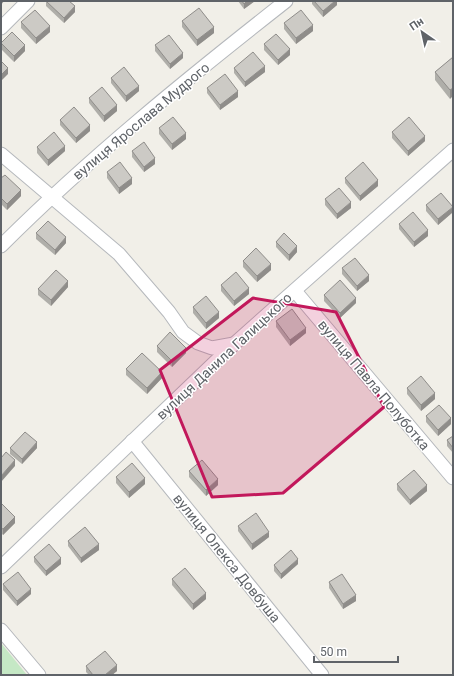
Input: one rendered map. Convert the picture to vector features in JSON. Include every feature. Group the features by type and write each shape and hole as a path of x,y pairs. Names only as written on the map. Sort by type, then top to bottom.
{"street":[{"path":"1,28 28,1"},
{"name":"вулиця Ярослава Мудрого","path":"1,246 51,196 234,42 286,1"},
{"name":"вулиця Данила Галицького","path":"1,567 234,344 453,150"},
{"path":"1,154 119,254 169,312 183,332 198,343 212,348 234,344"},
{"name":"вулиця Павла Полуботка","path":"295,291 453,478"},
{"name":"вулиця Олекса Довбуша","path":"132,441 322,675"},
{"path":"1,630 39,675"}],"highlighted area":[{"path":"253,298 336,312 384,407 283,493 212,497 160,370"}],"green space":[{"path":"1,643 27,675 1,675"}],"building":[{"path":"46,1 69,1 75,6 64,18"},
{"path":"314,1 335,1 323,11"},
{"path":"199,8 214,27 197,40 182,21"},
{"path":"35,10 50,26 36,38 21,22"},
{"path":"301,10 313,25 296,38 284,23"},
{"path":"12,32 25,45 14,56 1,43"},
{"path":"276,34 290,49 278,60 264,44"},
{"path":"169,35 183,53 170,64 155,45"},
{"path":"253,52 265,66 245,82 234,68"},
{"path":"453,57 453,88 450,90 435,72"},
{"path":"1,61 8,68 1,75"},
{"path":"124,67 139,86 126,96 111,78"},
{"path":"225,74 238,91 220,105 207,88"},
{"path":"102,87 117,105 104,116 89,98"},
{"path":"74,107 90,125 76,138 60,120"},
{"path":"173,117 186,133 172,144 159,128"},
{"path":"409,117 425,136 408,151 392,132"},
{"path":"54,132 65,146 48,160 37,147"},
{"path":"144,142 155,158 144,167 132,151"},
{"path":"120,162 132,178 119,188 107,172"},
{"path":"363,162 378,180 360,196 345,178"},
{"path":"5,175 21,190 7,204 1,198 1,178"},
{"path":"339,188 351,202 337,214 325,199"},
{"path":"441,193 453,207 438,219 426,205"},
{"path":"413,212 428,230 414,242 399,224"},
{"path":"48,221 66,237 55,250 36,233"},
{"path":"284,233 297,246 289,255 276,242"},
{"path":"256,248 271,264 257,276 243,261"},
{"path":"355,258 369,275 357,286 342,268"},
{"path":"56,270 68,281 51,300 38,289"},
{"path":"236,272 249,288 234,301 221,285"},
{"path":"340,280 356,298 340,313 324,295"},
{"path":"206,296 219,312 206,323 193,307"},
{"path":"292,309 306,328 290,340 276,321"},
{"path":"170,332 186,348 172,361 157,346"},
{"path":"142,353 162,372 147,388 126,369"},
{"path":"421,376 435,393 421,405 407,388"},
{"path":"439,405 451,418 438,430 426,416"},
{"path":"25,432 37,442 22,459 10,448"},
{"path":"453,436 453,448 447,440"},
{"path":"6,452 15,460 1,476 1,458"},
{"path":"202,460 218,479 206,490 189,471"},
{"path":"132,463 145,478 129,492 116,477"},
{"path":"414,470 427,485 410,500 397,484"},
{"path":"1,503 15,517 3,529 1,528"},
{"path":"256,513 269,532 252,544 238,526"},
{"path":"85,527 99,544 81,558 68,541"},
{"path":"49,544 61,558 46,571 34,557"},
{"path":"291,550 298,559 281,574 274,565"},
{"path":"185,568 206,593 193,604 172,579"},
{"path":"18,572 31,589 17,601 3,584"},
{"path":"342,574 356,595 343,604 329,582"},
{"path":"105,651 117,665 105,675 93,675 86,666"}]}
